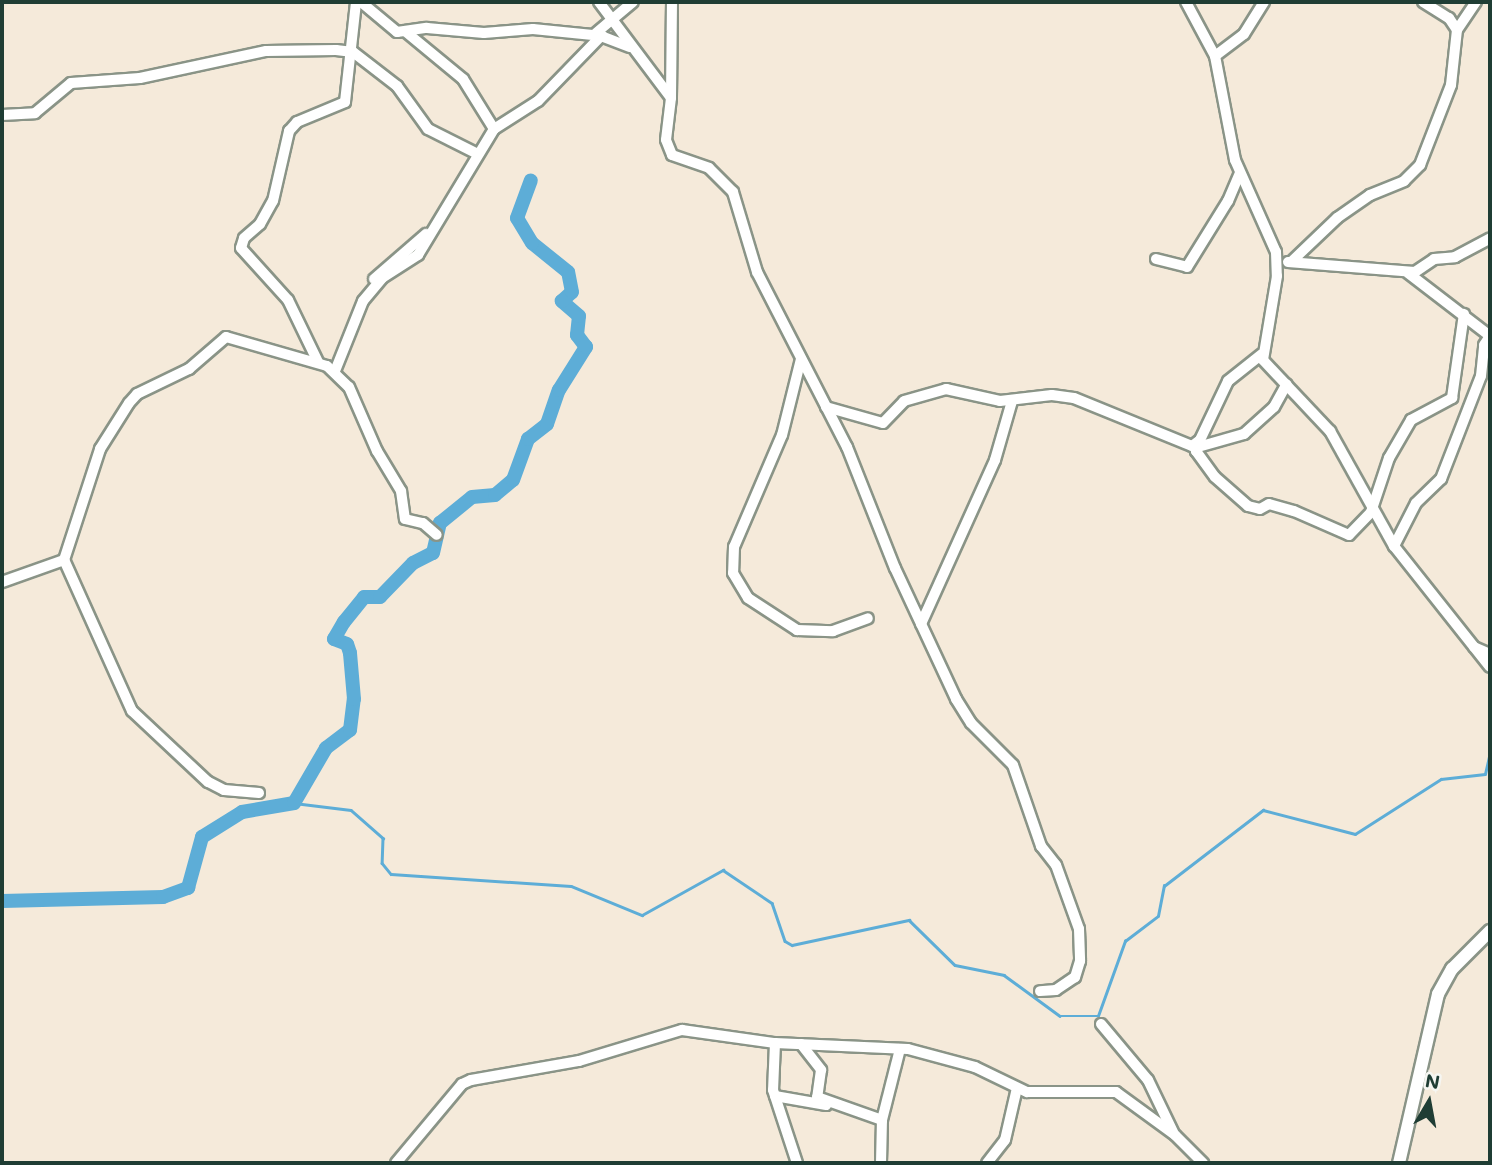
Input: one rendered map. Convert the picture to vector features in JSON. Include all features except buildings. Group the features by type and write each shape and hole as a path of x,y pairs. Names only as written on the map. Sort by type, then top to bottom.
{"street":[{"path":"358,2 392,30 406,32 428,28 484,33 533,29 599,35 630,47"},
{"path":"318,362 288,300 242,248 244,237 260,224 273,201 289,131 297,122 345,102 358,2"},
{"path":"599,2 611,23 671,98"},
{"path":"335,371 379,273 434,230 476,153 494,129 538,101 633,2"},
{"path":"672,2 668,149 676,158 709,168 733,192 757,272 826,407 921,624 965,713 1009,758 1041,846 1056,865 1079,929 1080,961 1075,977 1056,990 1040,991"},
{"path":"1186,2 1215,56 1240,173 1277,265 1262,354 1266,366 1287,384 1330,431 1371,512 1394,546 1490,667"},
{"path":"1215,56 1244,34 1264,2"},
{"path":"1423,2 1459,27"},
{"path":"1291,261 1337,218 1370,195 1404,181 1420,165 1451,85 1459,27 1476,2"},
{"path":"406,32 463,79 494,129"},
{"path":"2,116 35,113 71,83 140,78 267,51 353,52 397,86 428,129 476,153"},
{"path":"1156,259 1187,267 1228,201 1240,173"},
{"path":"1407,273 1434,259 1455,257 1490,238"},
{"path":"1277,265 1291,261 1407,273 1490,336 1484,345 1481,376 1441,479 1416,503 1394,546"},
{"path":"1262,354 1228,382 1196,451 1223,488 1253,508 1269,504 1294,511 1346,536 1371,512 1389,458 1411,420 1452,398 1464,314"},
{"path":"259,793 224,790 208,782 132,711 64,560 100,449 138,394 189,369 226,337 318,362 335,371 349,387 377,451 401,491 405,519 423,523 437,536"},
{"path":"801,359 775,454 734,547 733,573 748,598 797,630 833,631 868,618"},
{"path":"1481,376 1490,385"},
{"path":"826,407 883,423 904,401 946,389 1012,401 1052,395 1074,398 1190,446 1244,434 1274,407 1287,384"},
{"path":"921,624 995,460 1012,401"},
{"path":"2,582 64,560"},
{"path":"1474,647 1490,654"},
{"path":"1399,1163 1438,994 1452,969 1490,931"},
{"path":"1101,1024 1148,1080 1175,1135"},
{"path":"396,1163 471,1080 579,1060 682,1030 775,1043 900,1049 975,1067 1017,1088 1045,1093 1116,1092 1175,1135 1203,1163"},
{"path":"775,1043 775,1096 797,1163"},
{"path":"801,1044 821,1070 817,1097 840,1108"},
{"path":"881,1163 882,1120 900,1049"},
{"path":"988,1163 1005,1140 1017,1088"},
{"path":"775,1096 840,1108 882,1120"}],"waterway":[{"path":"2,901 163,897 188,888 202,837 242,812 294,803 326,748 350,730 354,699 350,653 347,644 334,639 344,622 364,597 380,597 413,563 433,553 440,523 472,497 495,495 513,480 528,439 547,424 559,390 586,347 577,335 579,316 562,301 572,292 568,272 532,243 517,218 531,180"},
{"path":"294,803 351,810 383,838 382,863 391,874 571,886 642,915 723,870 772,903 785,941 792,945 909,920 955,965 1004,975 1060,1016 1098,1016 1125,941 1158,916 1164,886 1263,810 1355,834 1441,779 1485,774 1490,753"}]}
